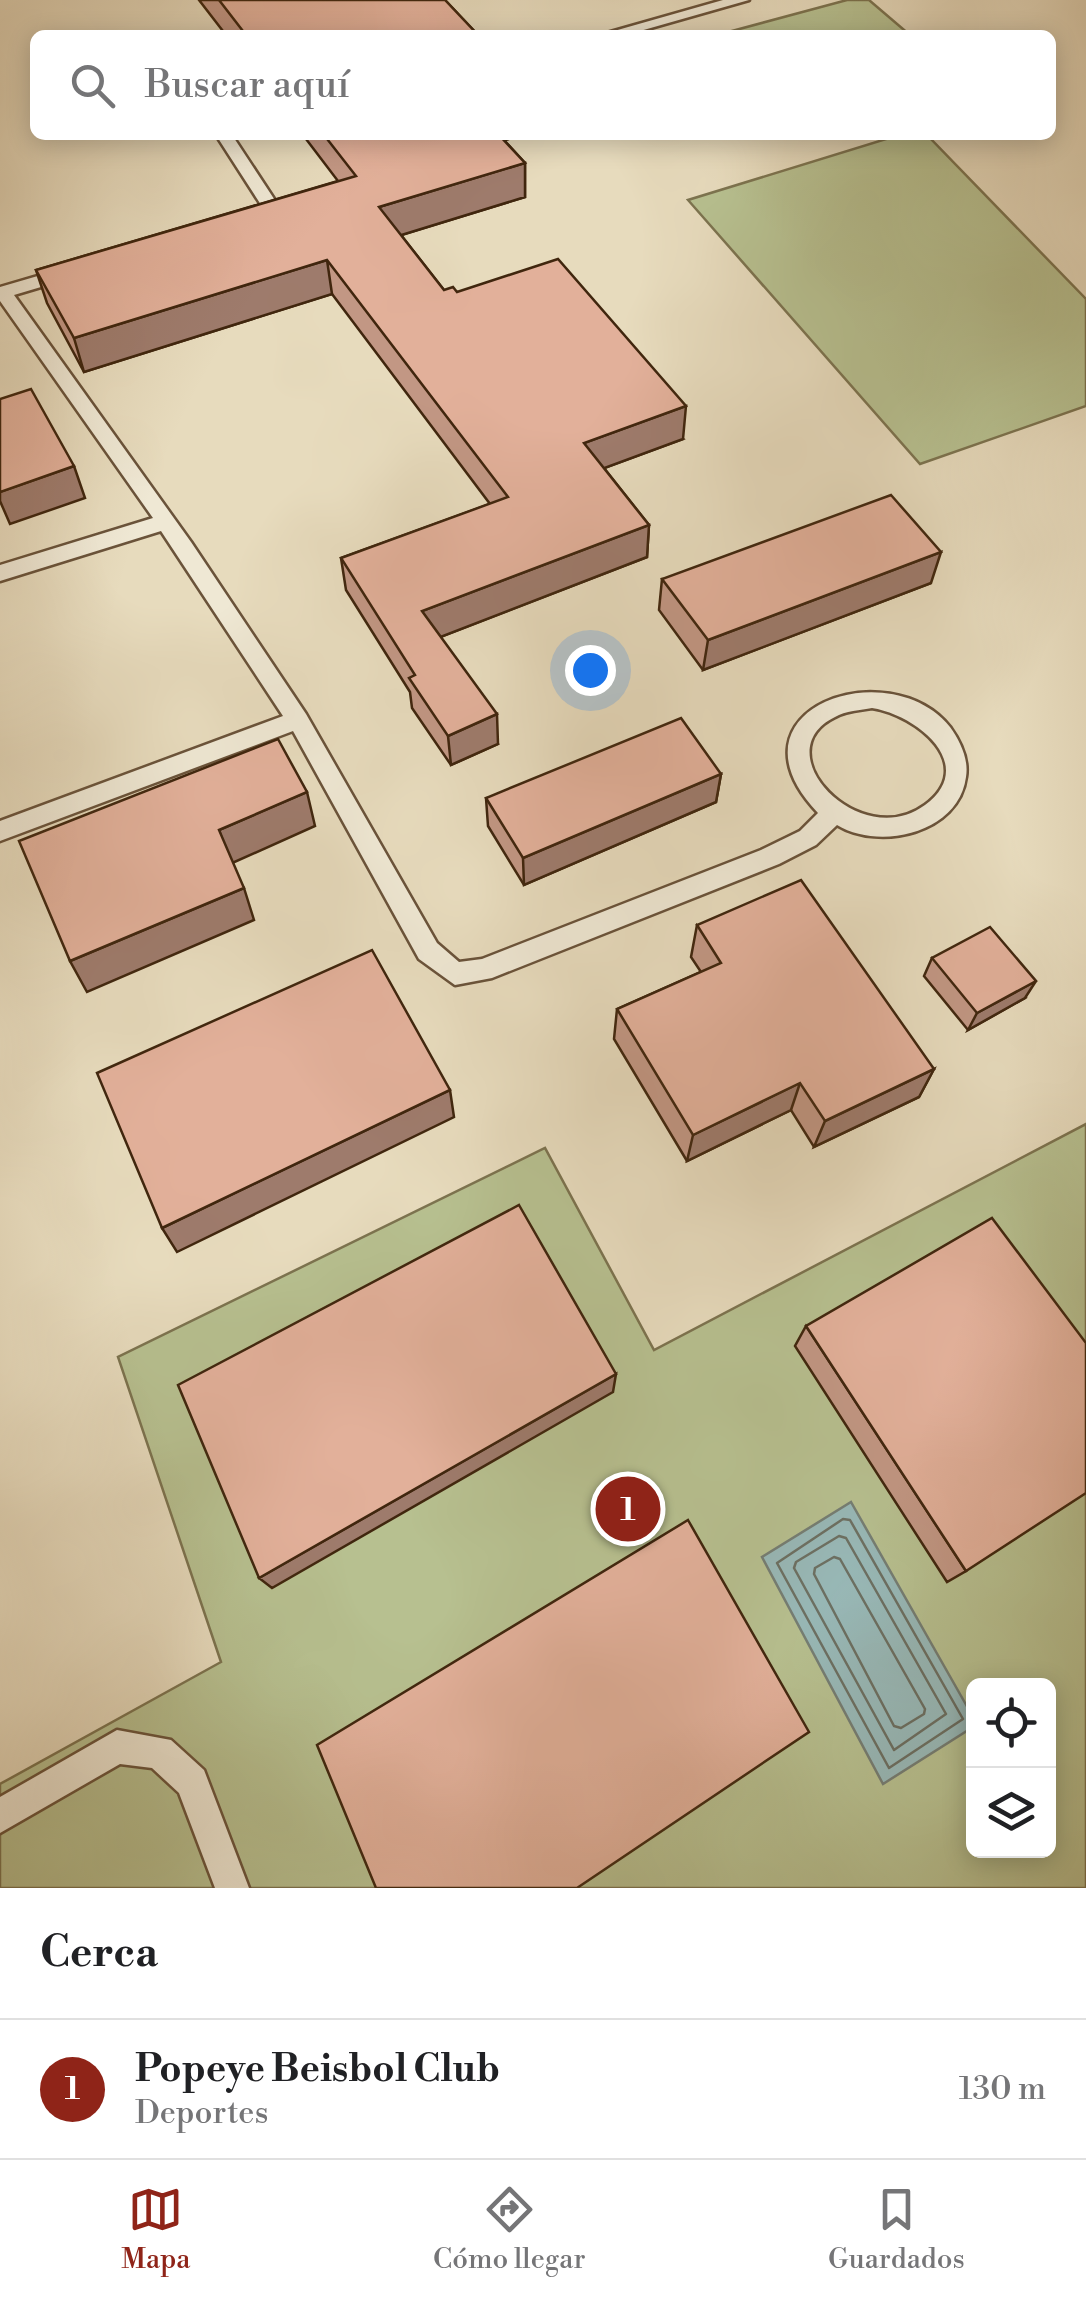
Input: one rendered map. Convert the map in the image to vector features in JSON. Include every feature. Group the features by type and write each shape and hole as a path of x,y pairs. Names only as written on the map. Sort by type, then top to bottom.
{"lane":[{"path":"627,30 741,0"},
{"path":"227,140 275,214 238,224"},
{"path":"94,266 2,293 165,522 298,720 428,951 455,974 483,970 770,857 808,838 834,813"},
{"path":"0,573 165,522"},
{"path":"872,699 897,704 920,714 939,729 953,749 958,771 953,792 939,810 917,822 890,827 861,824 834,813 814,798 801,779 796,759 798,739 809,722 826,709 848,701 872,699"},
{"path":"0,831 298,720"},
{"path":"0,1816 116,1746 160,1752 192,1782 232,1888"}],"green space":[{"path":"847,0 869,0 904,30 736,30"},
{"path":"883,140 932,140 1086,299 1086,406 920,464 688,200"},
{"path":"1086,1124 1086,1888 0,1888 0,1784 221,1662 118,1357 545,1148 654,1350"}],"water":[{"path":"851,1502 966,1705 966,1731 883,1784 762,1557"}],"building":[{"path":"219,0 445,0 473,30 242,30"},
{"path":"328,140 504,140 525,163 379,207 444,290 453,287 457,292 558,259 686,406 584,443 649,525 422,611 497,714 448,736 409,678 415,675 341,558 508,497 327,260 74,338 36,270 356,176"},
{"path":"31,389 74,466 0,492 0,399"},
{"path":"891,495 941,552 708,640 662,579"},
{"path":"681,718 721,774 523,858 486,798"},
{"path":"278,739 307,792 219,830 244,888 70,961 19,841"},
{"path":"801,880 934,1069 825,1121 800,1083 693,1135 617,1009 721,963 697,925"},
{"path":"990,927 1036,981 977,1013 932,958"},
{"path":"372,950 450,1090 162,1228 97,1073"},
{"path":"519,1205 616,1374 259,1578 178,1385"},
{"path":"992,1218 1086,1343 1086,1493 966,1571 806,1326"},
{"path":"688,1520 809,1732 577,1888 376,1888 317,1745"}],"place":[{"name":"Popeye Beisbol Club","path":"628,1509"}]}
